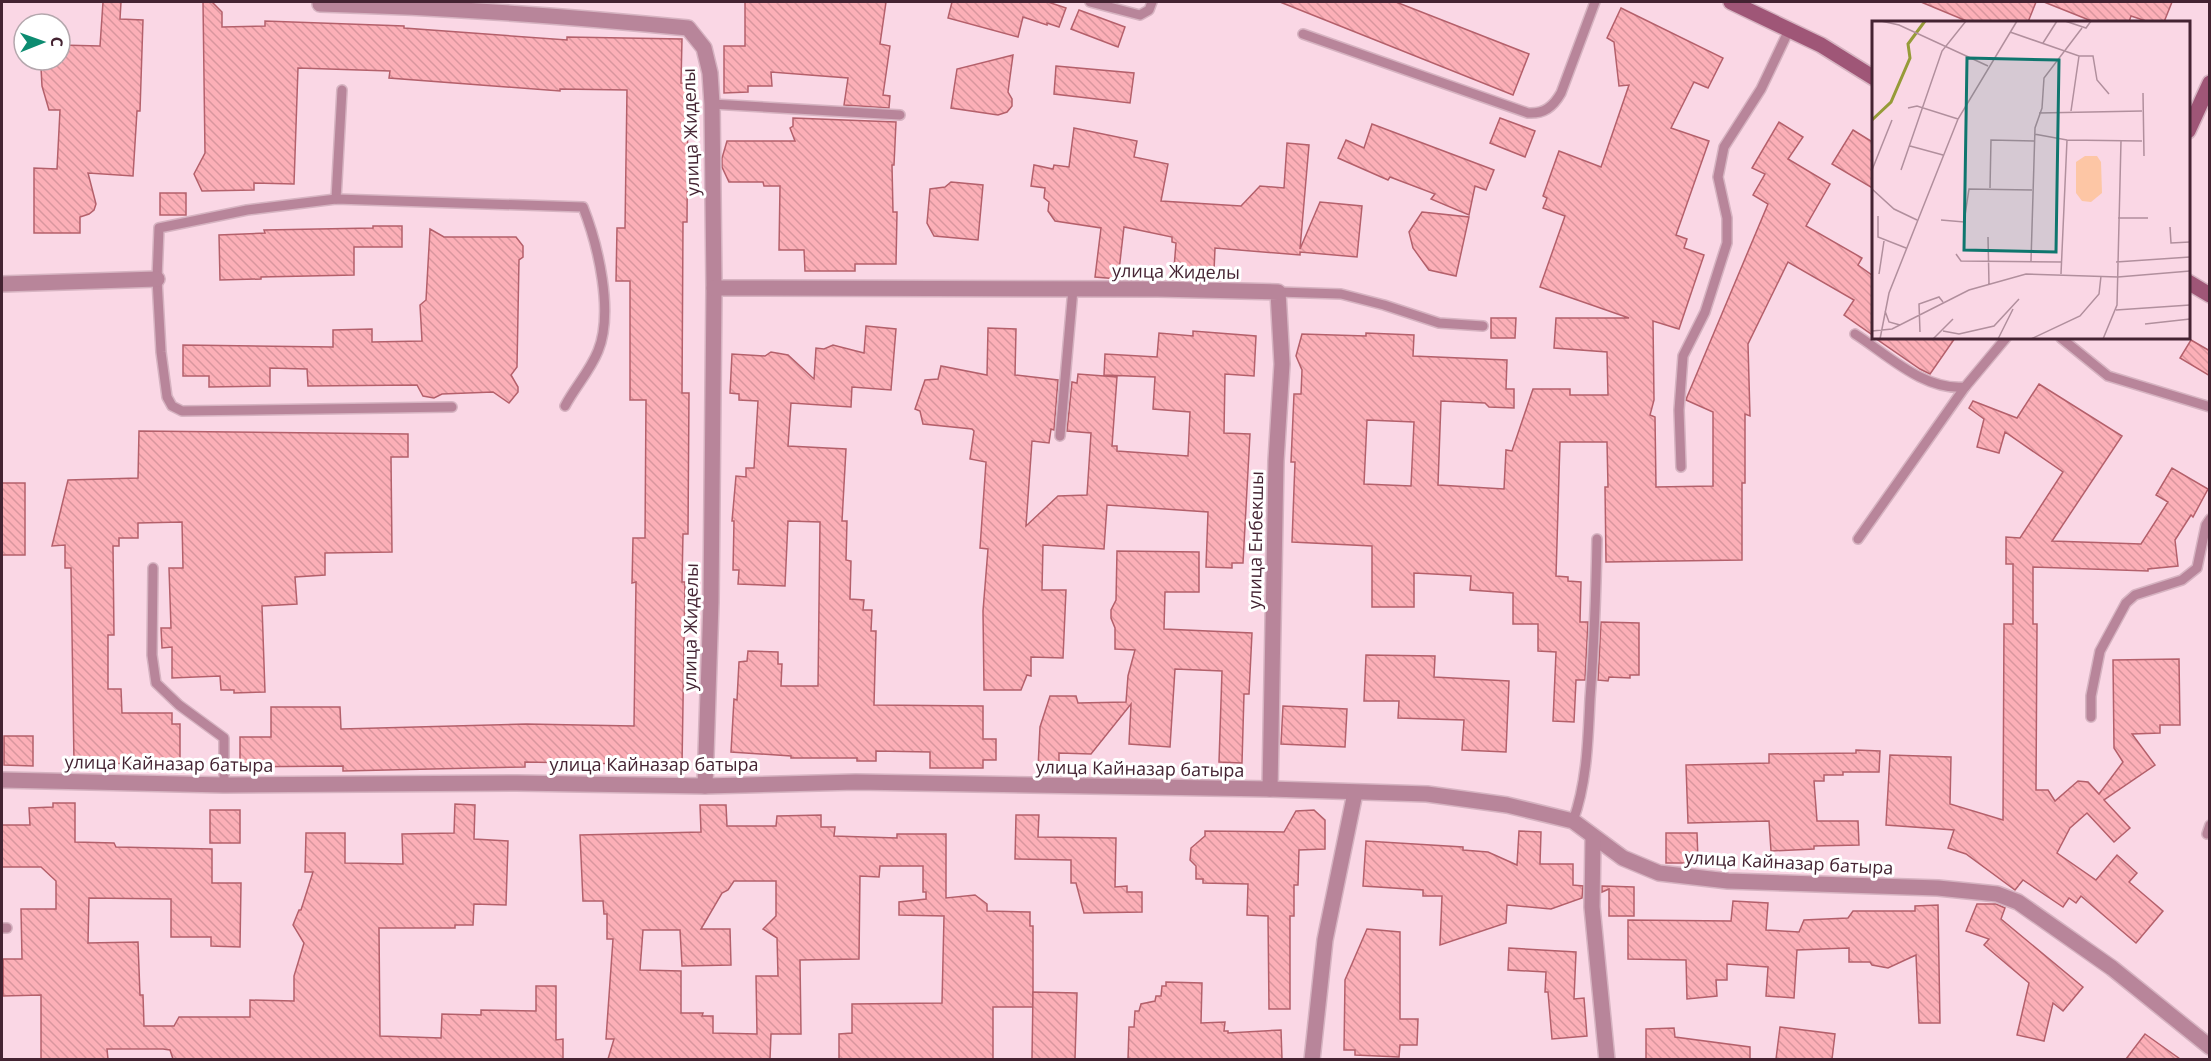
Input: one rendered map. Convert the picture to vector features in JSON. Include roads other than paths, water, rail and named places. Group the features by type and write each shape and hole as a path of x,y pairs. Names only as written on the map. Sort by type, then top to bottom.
{"main road":[{"path":"1731,2 1821,45 1872,77"},
{"path":"2190,128 2210,83"},
{"path":"2190,283 2210,295"}],"street":[{"name":"улица Жиделы","path":"320,2 320,4 543,14 688,28 704,48 710,73 712,104 714,288 711,602 705,786"},
{"path":"2,284 157,279"},
{"name":"улица Жиделы","path":"714,288 1158,289 1278,292"},
{"name":"улица Енбекшы","path":"1270,789 1276,461 1281,363 1278,292"},
{"name":"улица Кайназар батыра","path":"2,780 224,785 517,783 705,786 856,782 1427,794 1507,805 1574,821 1623,858 1659,873 1728,881 1938,888 1997,894 2018,902 2112,968 2210,1047"},
{"path":"1312,1059 1325,940 1355,793"},
{"path":"1593,837 1592,907 1607,1059"}],"lane":[{"path":"1090,2 1140,15 1149,10 1152,2"},
{"path":"1303,34 1536,114 1547,110 1561,93 1595,2"},
{"path":"1681,466 1679,410 1683,357 1705,312 1727,243 1727,218 1718,177 1724,147 1761,89 1789,30"},
{"path":"336,200 342,90"},
{"path":"712,104 900,115"},
{"path":"452,407 182,411 172,406 167,397 161,352 157,279 159,228 247,210 336,200 583,207 594,234 602,278 604,318 599,349 590,369 575,387 565,406"},
{"path":"1060,436 1073,289"},
{"path":"1278,292 1341,294 1439,323 1483,326"},
{"path":"1855,334 1925,381 1953,388 1965,387"},
{"path":"1858,538 1965,387 2005,339"},
{"path":"2062,339 2108,376 2210,407"},
{"path":"2208,522 2210,539"},
{"path":"2091,717 2094,680 2100,651 2126,603 2134,595 2182,580 2197,568 2208,522"},
{"path":"1574,821 1580,803 1587,746 1598,539"},
{"path":"153,568 152,655 156,683 179,705 224,738 224,785"}]}
